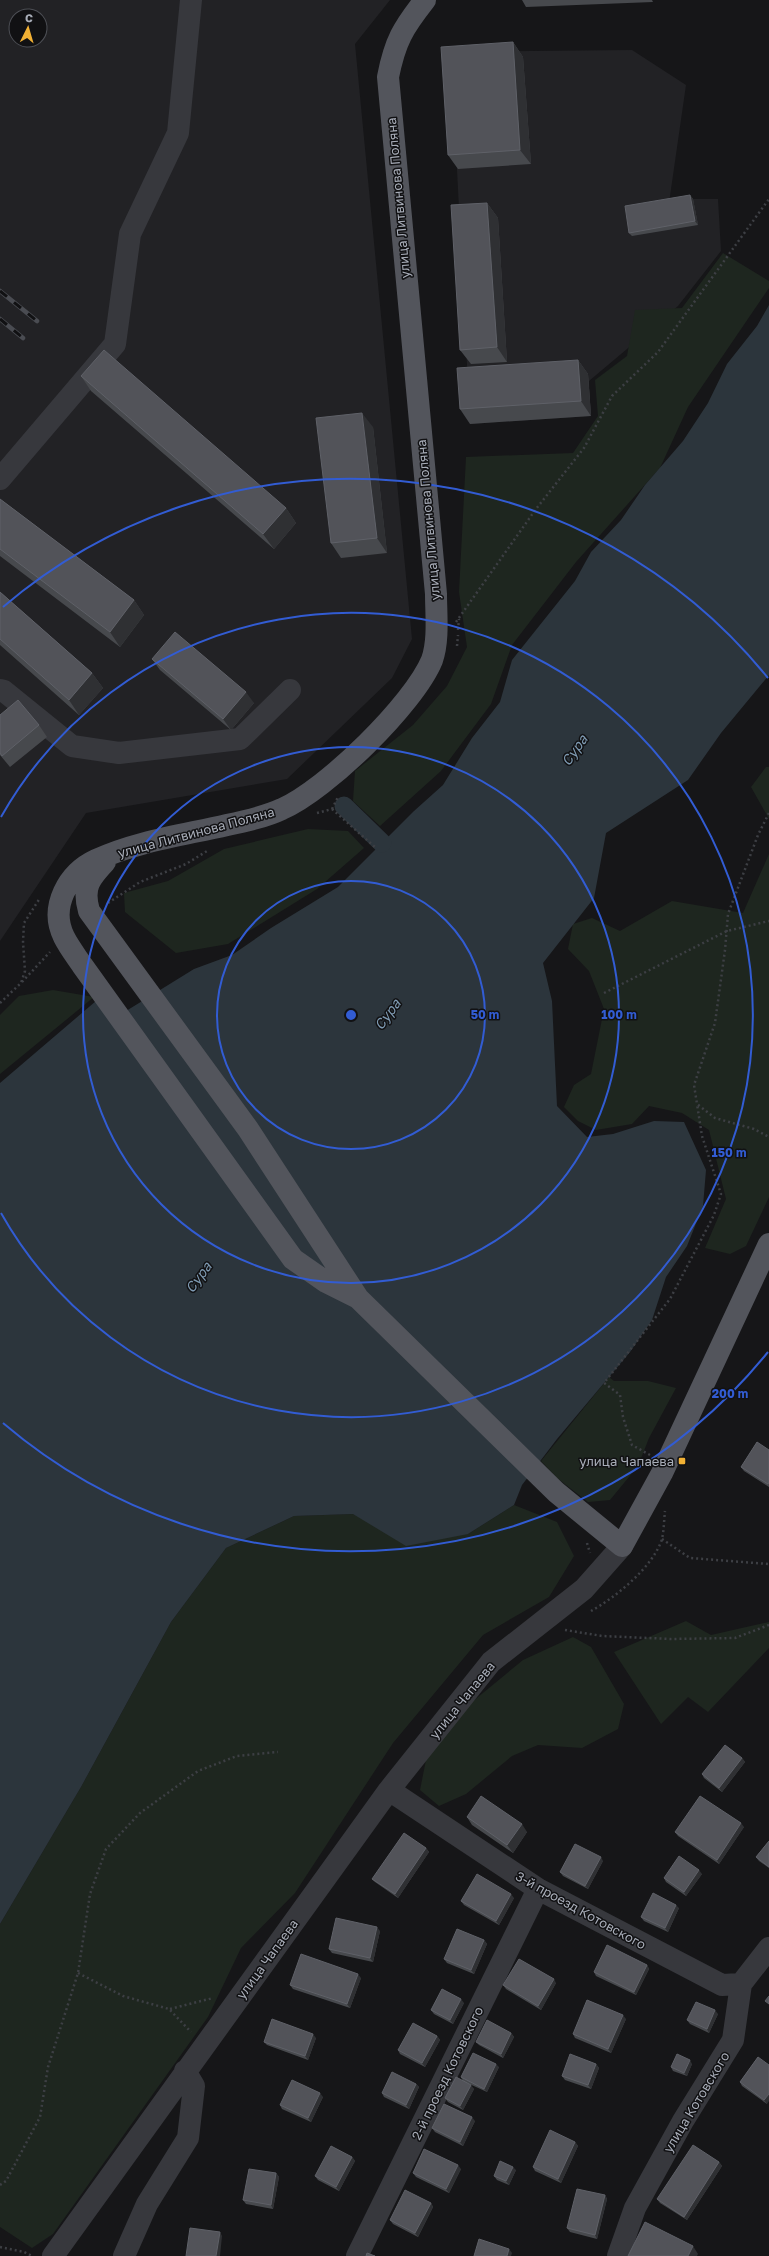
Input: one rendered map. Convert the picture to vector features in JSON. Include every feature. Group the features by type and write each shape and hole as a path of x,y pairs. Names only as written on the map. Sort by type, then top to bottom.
{"main road":[{"name":"улица Литвинова Поляна","path":"358,1298 326,1282 293,1259 82,965 64,937 59,910 62,896 69,882 82,869 111,855 137,846 247,821 282,810 300,800 320,785 363,747 406,701 420,682 432,658 436,627 436,594 388,77 393,50 407,23 425,0"},
{"path":"111,855 92,876 86,889 85,899 89,911 248,1129 358,1298 556,1492 622,1546"},
{"name":"улица Чапаева","path":"622,1546 662,1473 769,1244"}],"street":[{"path":"0,479 115,344 130,234 178,133 191,0"},
{"path":"0,690 4,691 72,746 119,753 240,739 290,690"},
{"name":"улица Чапаева","path":"53,2256 389,1790 491,1662 584,1589 622,1546"},
{"name":"3-й проезд Котовского","path":"389,1790 538,1889 722,1985 741,1984"},
{"name":"2-й проезд Котовского","path":"357,2256 538,1889"},
{"name":"улица Котовского","path":"618,2256 635,2208 683,2121 733,2040 741,1984 769,1948"},
{"path":"124,2256 147,2204 188,2138 194,2086 185,2071"}],"path":[{"path":"454,626 536,509 584,448 612,396 658,352 769,199"},
{"path":"332,809 376,848"},
{"path":"654,1457 632,1445 623,1417 620,1395 604,1383 670,1299 714,1215 722,1194 702,1136 694,1085 715,1023 728,914 758,835 769,813"},
{"path":"604,993 727,931 769,921"},
{"path":"21,983 52,950"},
{"path":"697,1104 715,1118 754,1129 769,1137"},
{"path":"662,1539 690,1558 769,1564"},
{"path":"586,1540 590,1553 587,1560"},
{"path":"536,1626 602,1636 671,1639 735,1638 769,1625"},
{"path":"0,2185 6,2181 40,2117 48,2067 78,1973 90,1894 106,1848 140,1813 198,1772 236,1756 278,1752"},
{"path":"78,1973 123,1996 169,2009 243,1991"},
{"path":"169,2009 203,2046"},
{"path":"0,2247 24,2252 32,2256"}],"shaded area":[{"path":"0,0 390,0 355,44 412,639 392,678 287,779 86,813 0,941"},
{"path":"632,50 686,85 669,203 693,199 718,199 721,251 678,306 589,381 591,416 470,424 451,52"},
{"path":"723,253 769,281 769,288 688,407 660,468 576,562 512,645 491,704 441,771 380,826 353,801 355,771 413,725 447,686 467,647 459,592 466,457 573,453 598,416 595,380 627,356 635,310 682,308"},
{"path":"766,767 769,767 769,819 751,787"},
{"path":"308,829 348,831 364,848 317,889 228,944 176,953 125,912 124,893 168,881 224,849"},
{"path":"769,854 769,1197 746,1246 730,1254 705,1248 726,1199 709,1130 682,1113 649,1106 632,1124 596,1130 578,1121 564,1107 574,1085 591,1074 604,1009 589,971 568,949 573,924 592,918 620,931 672,901 743,913"},
{"path":"53,990 94,997 0,1074 0,1015 19,996"},
{"path":"609,1377 614,1381 648,1381 676,1388 649,1438 638,1466 610,1500 588,1502 557,1478 541,1461"},
{"path":"514,1505 557,1522 574,1556 549,1597 483,1635 393,1743 295,1893 241,1948 208,2017 53,2234 32,2248 0,2227 0,1924 81,1787 171,1622 226,1548 294,1516 353,1514 468,1534"},
{"path":"686,1621 711,1635 769,1622 769,1648 708,1712 688,1697 661,1724 614,1652"},
{"path":"573,1637 591,1647 624,1704 618,1729 582,1748 538,1745 512,1756 466,1794 439,1806 420,1790 426,1760 455,1716 523,1660"}],"water":[{"name":"Сура","path":"769,305 769,675 721,733 688,780 606,833 594,898 543,963 552,1001 557,1106 587,1137 613,1134 654,1121 684,1122 706,1170 703,1206 687,1246 666,1277 652,1320 630,1352 557,1439 522,1485 514,1505 468,1534 406,1546 353,1514 294,1516 226,1548 171,1622 81,1787 0,1924 0,1083 103,995 118,1016 194,969 232,955 271,928 338,887 414,811 443,785 472,738 500,702 512,660 575,581 591,552 621,520 645,485 683,441 708,403 727,364 757,326"}],"building":[{"path":"513,42 520,150 448,155 441,47"},
{"path":"690,195 695,221 629,233 625,206"},
{"path":"487,203 497,347 460,350 451,205"},
{"path":"104,350 286,508 263,534 81,376"},
{"path":"578,360 581,401 460,409 457,368"},
{"path":"362,413 377,538 331,543 316,418"},
{"path":"0,499 134,600 110,632 0,549"},
{"path":"0,592 92,673 69,700 0,639"},
{"path":"175,632 246,692 223,719 152,659"},
{"path":"18,700 39,725 2,756 0,753 0,715"},
{"path":"757,1442 769,1450 768,1484 741,1467"},
{"path":"725,1745 742,1758 719,1788 702,1774"},
{"path":"481,1796 522,1824 507,1845 467,1817"},
{"path":"700,1796 741,1823 717,1860 675,1832"},
{"path":"404,1833 426,1848 395,1894 372,1879"},
{"path":"769,1841 769,1867 756,1857"},
{"path":"575,1844 601,1857 585,1886 560,1872"},
{"path":"679,1856 699,1870 684,1892 664,1878"},
{"path":"477,1874 511,1894 496,1921 461,1901"},
{"path":"653,1893 676,1905 665,1928 641,1917"},
{"path":"336,1918 377,1927 370,1958 329,1949"},
{"path":"457,1929 484,1940 471,1970 444,1959"},
{"path":"607,1945 647,1965 634,1992 594,1972"},
{"path":"301,1954 358,1974 347,2004 290,1985"},
{"path":"519,1959 554,1979 538,2006 503,1985"},
{"path":"442,1989 461,1999 450,2020 431,2010"},
{"path":"769,1996 769,2004 765,2001"},
{"path":"587,2000 623,2015 608,2049 573,2034"},
{"path":"696,2002 715,2010 707,2029 687,2020"},
{"path":"272,2019 313,2034 305,2056 264,2042"},
{"path":"487,2020 511,2033 501,2054 476,2042"},
{"path":"413,2023 437,2036 422,2063 398,2050"},
{"path":"473,2053 496,2064 484,2089 461,2077"},
{"path":"570,2054 596,2064 588,2085 562,2076"},
{"path":"677,2054 690,2060 684,2073 671,2067"},
{"path":"758,2057 769,2065 769,2094 764,2100 740,2082"},
{"path":"392,2072 416,2084 406,2105 382,2093"},
{"path":"456,2077 471,2085 460,2106 445,2098"},
{"path":"292,2080 320,2093 308,2118 280,2105"},
{"path":"444,2104 472,2117 460,2142 432,2128"},
{"path":"550,2130 575,2142 558,2179 533,2167"},
{"path":"693,2145 719,2162 684,2217 657,2199"},
{"path":"331,2146 352,2157 336,2187 315,2176"},
{"path":"424,2149 458,2165 446,2189 413,2173"},
{"path":"500,2161 513,2167 506,2181 494,2176"},
{"path":"249,2169 276,2173 271,2205 243,2200"},
{"path":"577,2189 605,2195 595,2235 567,2228"},
{"path":"405,2190 431,2203 415,2233 390,2220"},
{"path":"645,2222 693,2246 688,2256 628,2256"},
{"path":"190,2228 220,2232 216,2256 186,2256"},
{"path":"479,2239 509,2249 507,2256 474,2256"},
{"path":"367,2253 375,2256 366,2256"}],"waterway":[{"path":"344,806 382,843"}],"railway":[{"path":"0,291 37,321"},
{"path":"0,319 23,338"}],"place":[{"name":"улица Чапаева","path":"682,1461"}]}
